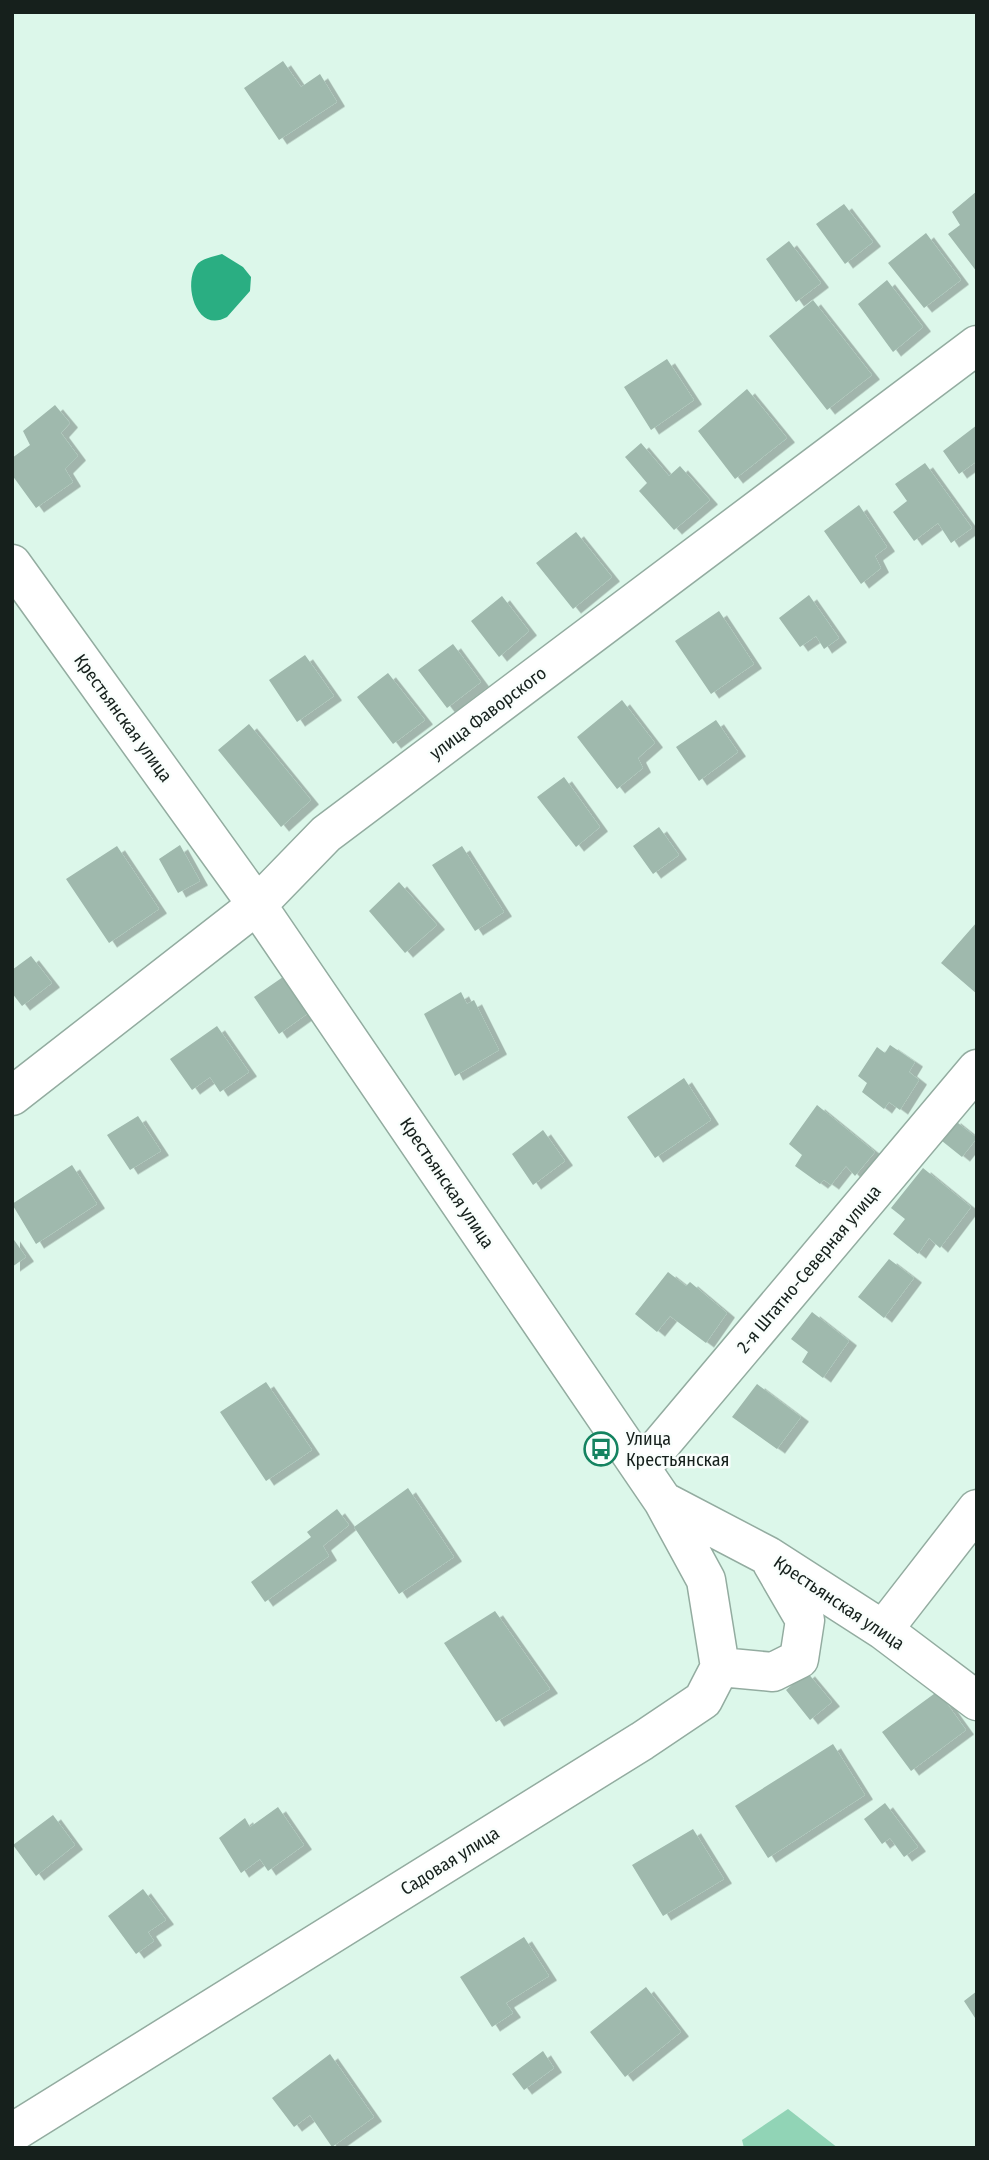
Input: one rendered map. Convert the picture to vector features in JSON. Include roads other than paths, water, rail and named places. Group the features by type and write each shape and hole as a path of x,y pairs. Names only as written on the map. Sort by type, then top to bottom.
{"street":[{"name":"улица Фаворского","path":"12,1096 257,905 326,834 977,345"},
{"name":"Крестьянская улица","path":"12,564 257,905 663,1501 768,1556 883,1630 977,1701"},
{"name":"2-я Штатно-Северная улица","path":"640,1468 977,1069"},
{"path":"663,1501 706,1580 720,1667 773,1672 799,1659 805,1620 768,1556"},
{"path":"883,1630 977,1509"},
{"name":"Садовая улица","path":"12,2133 642,1741 703,1700 720,1667"}],"place":[{"name":"Улица Крестьянская","path":"601,1449"}]}
